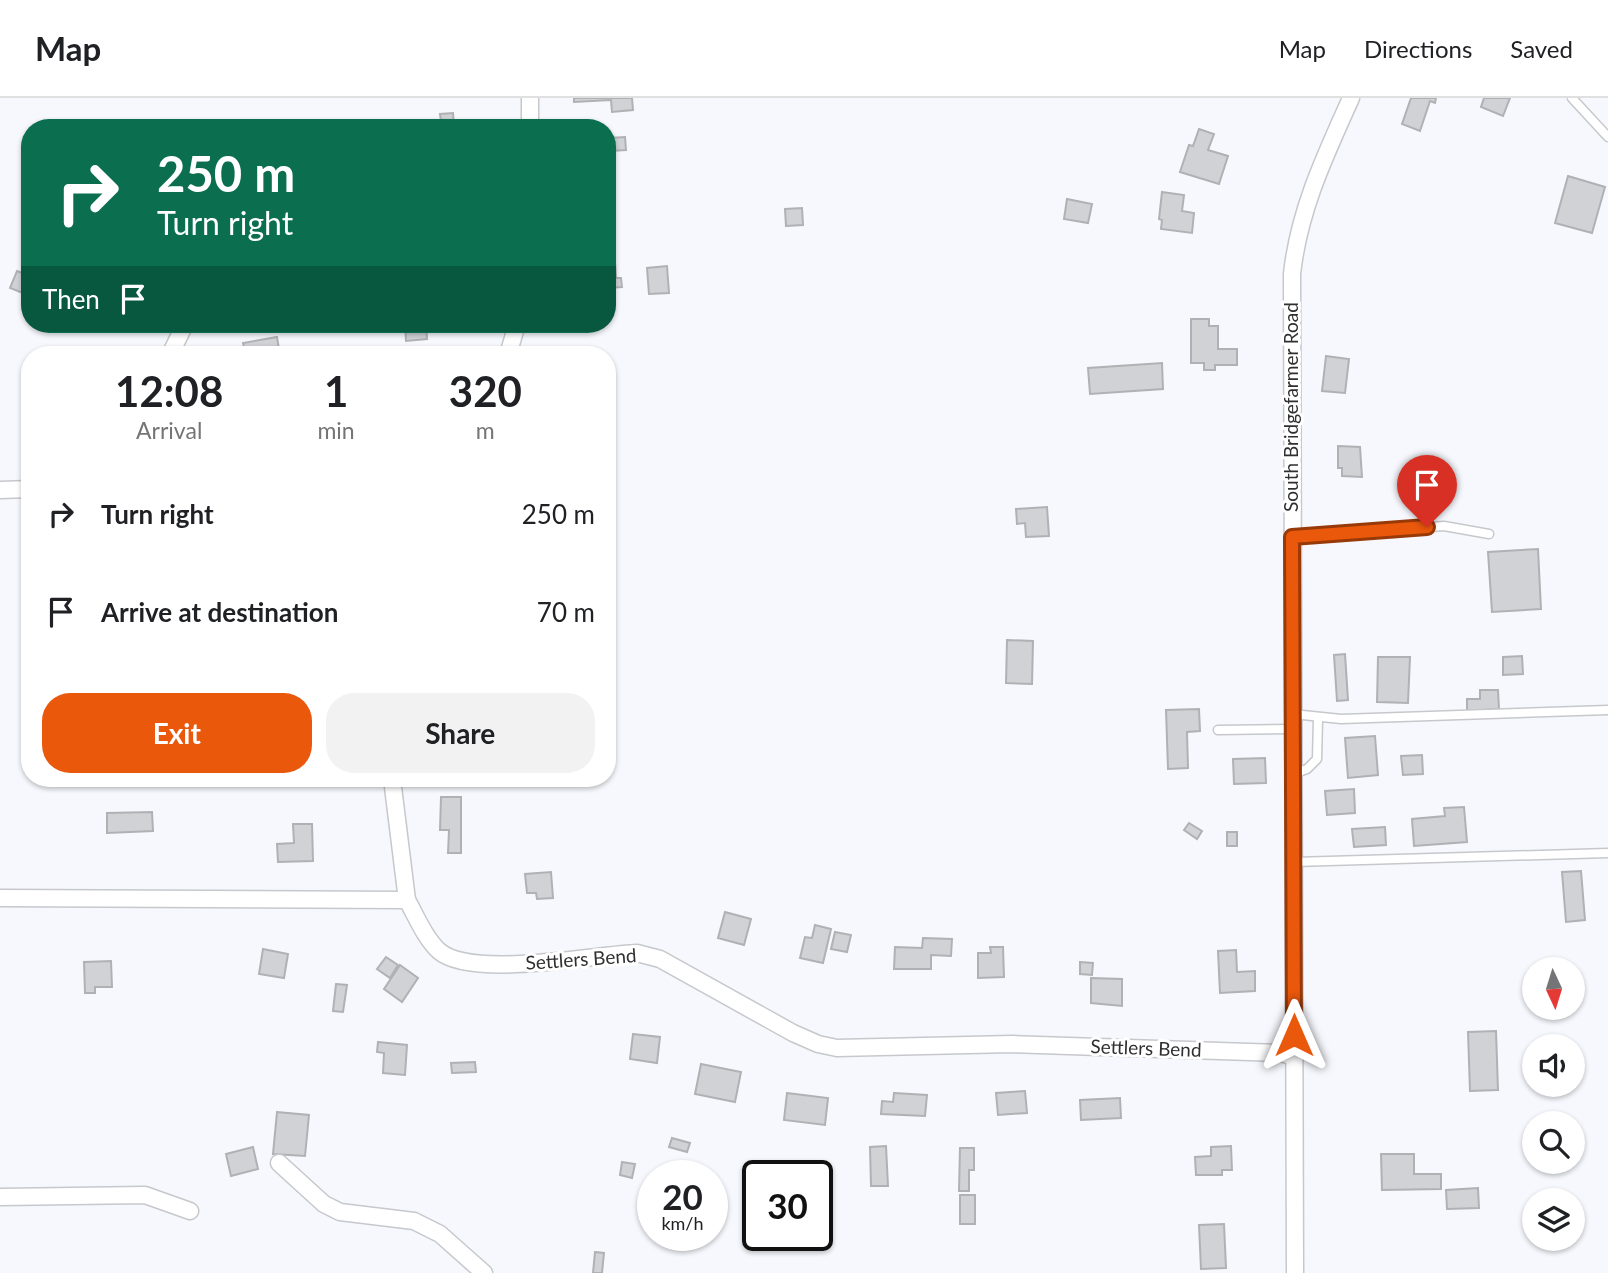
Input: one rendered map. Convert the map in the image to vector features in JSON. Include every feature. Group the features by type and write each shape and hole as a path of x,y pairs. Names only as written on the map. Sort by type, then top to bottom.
{"street":[{"path":"530,98 530,119"},
{"name":"South Bridgefarmer Road","path":"1295,1273 1291,298 1294,249 1308,195 1351,98"},
{"path":"0,491 21,490"},
{"path":"0,898 407,900 393,787"},
{"name":"Settlers Bend","path":"407,900 434,945 455,960 492,965 637,953 660,958 793,1032 818,1044 837,1048 1012,1044 1281,1052 1295,1057"},
{"path":"279,1163 324,1204 340,1212 414,1221 440,1234 484,1273"},
{"path":"0,1197 145,1195 190,1211"}],"lane":[{"path":"1572,98 1608,137"},
{"path":"1292,537 1444,526 1489,534"},
{"path":"1218,730 1318,719 1608,710"},
{"path":"1293,774 1307,769 1317,759 1318,719"},
{"path":"1294,862 1608,853"}],"building":[{"path":"574,98 632,98 633,110 612,112 611,100 574,102"},
{"path":"1411,98 1436,98 1435,103 1430,101 1420,131 1402,124"},
{"path":"1484,98 1510,98 1503,116 1481,107"},
{"path":"453,113 453,119 441,119 440,114"},
{"path":"1199,129 1214,134 1208,150 1228,156 1219,184 1180,172 1189,145 1193,146"},
{"path":"625,137 626,150 616,151 616,138"},
{"path":"1568,176 1605,187 1592,233 1555,223"},
{"path":"1162,192 1184,195 1182,211 1194,213 1192,233 1161,229 1162,220 1159,219"},
{"path":"1067,199 1092,204 1088,223 1064,219"},
{"path":"802,208 803,225 786,226 785,209"},
{"path":"667,266 669,293 649,294 647,268"},
{"path":"17,271 21,273 21,292 10,288"},
{"path":"616,278 621,278 622,287 616,287"},
{"path":"1191,319 1209,319 1209,326 1218,326 1218,349 1237,349 1237,365 1215,365 1215,370 1204,370 1204,363 1191,363"},
{"path":"406,333 427,333 427,339 406,341"},
{"path":"277,337 278,346 244,346 243,343"},
{"path":"1326,356 1349,359 1345,393 1322,391"},
{"path":"1162,363 1163,389 1090,394 1088,368"},
{"path":"1338,446 1360,447 1362,477 1342,476 1342,468 1338,468"},
{"path":"1047,507 1049,536 1026,537 1025,523 1017,524 1016,509"},
{"path":"1538,549 1541,609 1492,612 1488,552"},
{"path":"1007,640 1033,641 1032,684 1006,683"},
{"path":"1345,654 1348,700 1337,701 1334,655"},
{"path":"1522,656 1523,674 1503,675 1503,657"},
{"path":"1378,657 1410,657 1408,703 1377,702"},
{"path":"1480,690 1498,690 1499,709 1467,711 1467,699 1480,699"},
{"path":"1199,709 1200,731 1187,732 1188,768 1168,769 1166,710"},
{"path":"1375,736 1378,775 1348,778 1345,738"},
{"path":"1422,755 1423,774 1403,775 1401,756"},
{"path":"1265,758 1266,783 1234,784 1233,759"},
{"path":"1354,789 1355,813 1327,815 1325,791"},
{"path":"441,797 461,797 461,853 448,853 449,830 440,830"},
{"path":"1464,807 1467,842 1414,846 1412,819 1445,816 1444,808"},
{"path":"152,812 153,831 107,833 107,813"},
{"path":"1189,823 1202,831 1197,839 1184,830"},
{"path":"293,824 312,824 313,861 278,862 277,844 294,843"},
{"path":"1385,827 1386,845 1354,847 1352,829"},
{"path":"1227,832 1237,832 1237,846 1227,846"},
{"path":"1581,871 1585,920 1566,922 1562,872"},
{"path":"551,872 553,898 537,899 536,893 527,893 525,874"},
{"path":"725,912 751,919 744,945 718,938"},
{"path":"815,925 831,929 823,963 800,958 805,937 812,938"},
{"path":"835,932 851,935 847,952 831,949"},
{"path":"923,938 952,939 951,956 931,955 931,969 894,969 895,947 922,948"},
{"path":"990,947 1003,947 1004,977 978,978 978,953 991,953"},
{"path":"263,949 288,954 284,978 259,974"},
{"path":"1236,950 1237,972 1255,971 1255,991 1220,993 1218,951"},
{"path":"386,957 398,965 390,978 377,969"},
{"path":"111,961 112,987 95,987 95,993 85,993 84,962"},
{"path":"1080,962 1093,963 1092,975 1080,974"},
{"path":"400,965 418,978 402,1002 384,989"},
{"path":"1091,978 1122,979 1122,1006 1091,1003"},
{"path":"336,984 347,985 343,1012 333,1011"},
{"path":"1496,1031 1498,1090 1470,1091 1468,1032"},
{"path":"633,1034 660,1037 657,1063 630,1059"},
{"path":"378,1042 407,1045 405,1075 383,1073 384,1053 377,1052"},
{"path":"475,1062 476,1072 452,1073 451,1063"},
{"path":"701,1064 741,1072 735,1102 695,1094"},
{"path":"1025,1091 1027,1113 998,1115 996,1093"},
{"path":"787,1093 828,1098 825,1125 784,1120"},
{"path":"894,1093 927,1095 925,1116 881,1114 882,1101 893,1102"},
{"path":"1120,1098 1121,1118 1081,1120 1080,1100"},
{"path":"277,1112 309,1115 305,1156 273,1154"},
{"path":"672,1138 690,1143 687,1152 669,1147"},
{"path":"886,1146 888,1186 871,1186 870,1147"},
{"path":"1231,1146 1232,1170 1222,1170 1222,1175 1196,1175 1195,1157 1211,1156 1211,1147"},
{"path":"253,1147 258,1169 231,1176 226,1154"},
{"path":"960,1148 974,1148 974,1170 969,1170 969,1191 959,1191"},
{"path":"1381,1154 1414,1154 1414,1174 1441,1174 1441,1189 1382,1190"},
{"path":"622,1162 635,1164 632,1178 620,1175"},
{"path":"1478,1188 1479,1208 1447,1209 1446,1190"},
{"path":"960,1195 975,1195 975,1224 960,1224"},
{"path":"1224,1224 1226,1268 1201,1269 1199,1225"},
{"path":"595,1252 604,1253 602,1273 593,1273"}],"route":[{"path":"1294,1035 1292,537 1427,527"}]}
